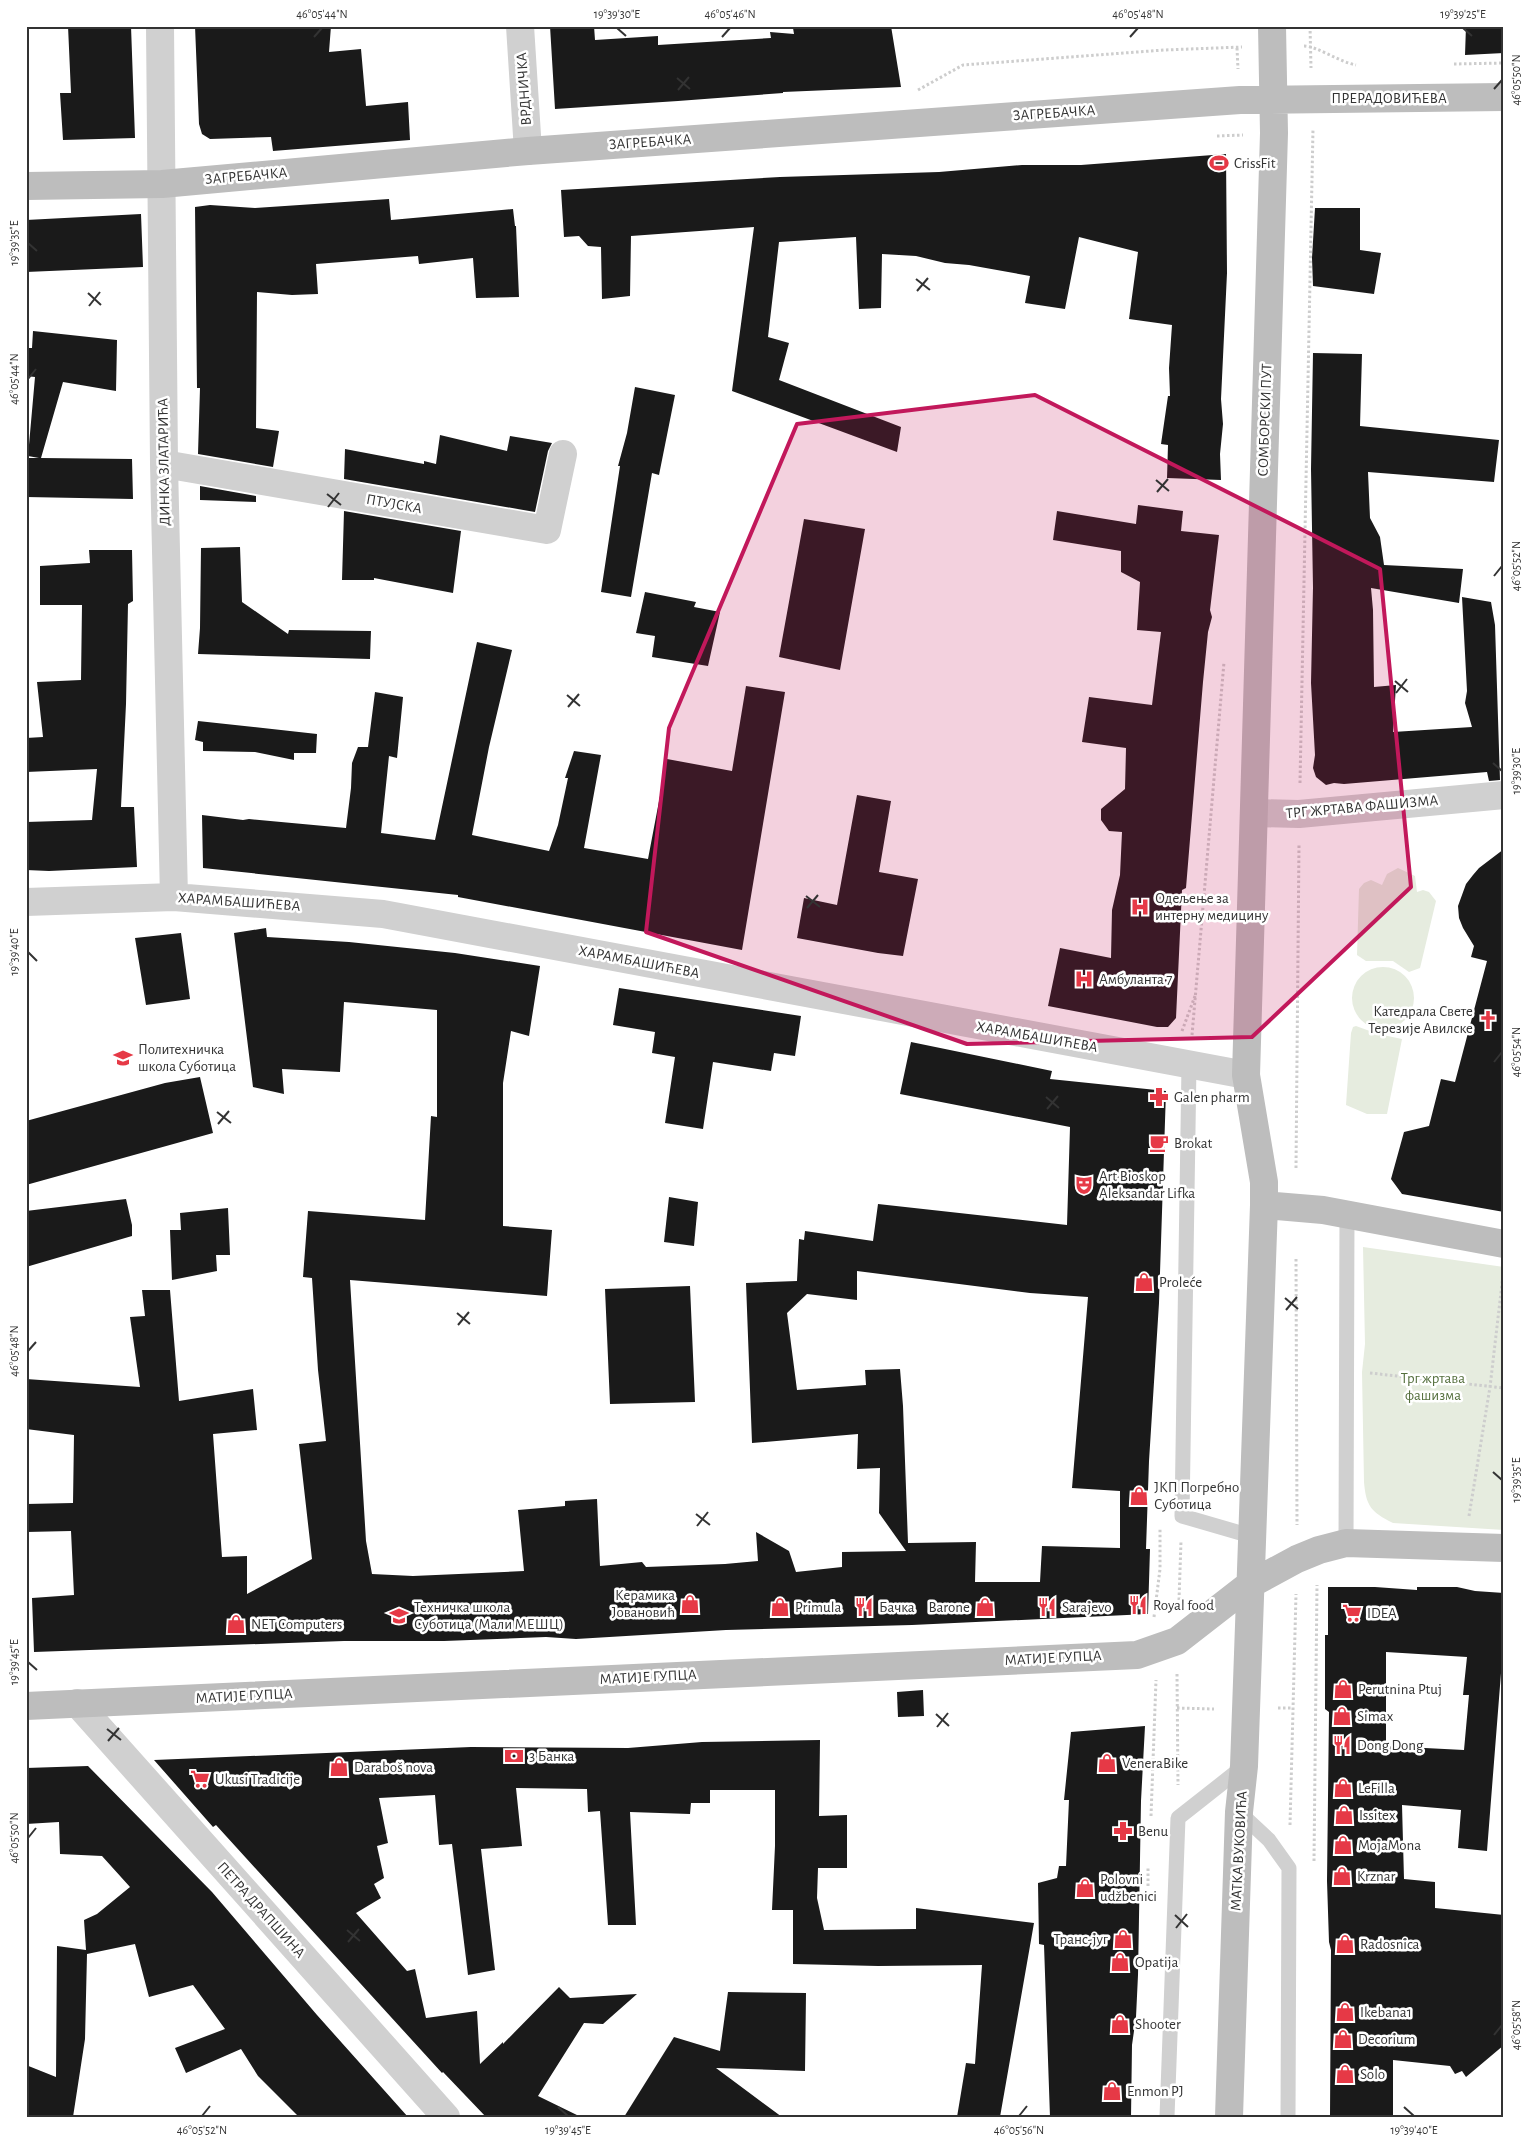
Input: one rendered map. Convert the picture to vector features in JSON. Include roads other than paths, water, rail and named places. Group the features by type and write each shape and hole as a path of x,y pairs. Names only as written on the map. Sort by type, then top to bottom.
{"street":[{"name":"ДИНКА ЗЛАТАРИЋА","path":"160,26 164,464 174,897"},
{"name":"ВРДНИЧКА","path":"520,26 528,151"},
{"name":"СОМБОРСКИ ПУТ","path":"1254,813 1274,99 1272,36"},
{"name":"ПРЕРАДОВИЋЕВА","path":"1274,99 1504,97"},
{"name":"ЗАГРЕБАЧКА","path":"26,186 162,184 528,151 1274,99"},
{"name":"ПТУЈСКА","path":"164,464 547,530 564,454"},
{"name":"ТРГ ЖРТАВА ФАШИЗМА","path":"1254,813 1299,814 1504,795"},
{"path":"1249,1585 1264,1205 1264,1182 1246,1075 1254,813"},
{"name":"ХАРАМБАШИЋЕВА","path":"26,902 174,897 382,914 1246,1075"},
{"path":"1264,1205 1296,1207 1347,1215 1504,1244"},
{"path":"1249,1585 1308,1554 1346,1543 1504,1548"},
{"name":"МАТИЈЕ ГУПЦА","path":"26,1706 1136,1655 1178,1641 1249,1585"},
{"name":"МАТКА ВУКОВИЋА","path":"1229,2117 1239,1812 1244,1766 1249,1585"},
{"name":"ПЕТРА ДРАПШИНА","path":"77,1703 446,2117"}],"lane":[{"path":"1181,1064 1182,1516 1251,1536"},
{"path":"1346,1543 1347,1215"},
{"path":"1167,2117 1178,1818 1244,1766"},
{"path":"1239,1812 1269,1840 1289,1868 1288,2117"}],"place":[{"name":"CrissFit","path":"1219,163"},
{"name":"Одељење за интерну медицину","path":"1140,907"},
{"name":"Амбуланта 7","path":"1084,979"},
{"name":"Катедрала Свете Терезије Авилске","path":"1488,1020"},
{"name":"Политехничка школа Суботица","path":"123,1058"},
{"name":"Galen pharm","path":"1159,1097"},
{"name":"Brokat","path":"1159,1143"},
{"name":"Art Bioskop Aleksandar Lifka","path":"1084,1185"},
{"name":"Proleće","path":"1144,1282"},
{"name":"ЈКП Погребно Суботица","path":"1139,1496"},
{"name":"Керамика Јовановић","path":"690,1604"},
{"name":"Royal food","path":"1138,1605"},
{"name":"Primula","path":"780,1607"},
{"name":"Бачка","path":"864,1607"},
{"name":"Barone","path":"985,1607"},
{"name":"Sarajevo","path":"1047,1607"},
{"name":"IDEA","path":"1352,1613"},
{"name":"Техничка школа Суботица (Мали МЕШЦ)","path":"399,1616"},
{"name":"NET Computers","path":"236,1624"},
{"name":"Perutnina Ptuj","path":"1343,1689"},
{"name":"Simax","path":"1342,1716"},
{"name":"Dong Dong","path":"1342,1745"},
{"name":"3 Банка","path":"514,1756"},
{"name":"VeneraBike","path":"1107,1763"},
{"name":"Daraboš nova","path":"339,1767"},
{"name":"Ukusi Tradicije","path":"200,1779"},
{"name":"LeFilla","path":"1343,1788"},
{"name":"Issitex","path":"1344,1815"},
{"name":"Benu","path":"1123,1831"},
{"name":"MojaMona","path":"1343,1845"},
{"name":"Krznar","path":"1342,1876"},
{"name":"Polovni udžbenici","path":"1085,1888"},
{"name":"Транс-југ","path":"1123,1939"},
{"name":"Radosnica","path":"1345,1944"},
{"name":"Opatija","path":"1120,1962"},
{"name":"Ikebana1","path":"1345,2012"},
{"name":"Shooter","path":"1120,2024"},
{"name":"Decorium","path":"1343,2039"},
{"name":"Solo","path":"1345,2074"},
{"name":"Enmon PJ","path":"1112,2091"}],"park label":[{"name":"Трг жртава фашизма","path":"1433,1386"}]}
